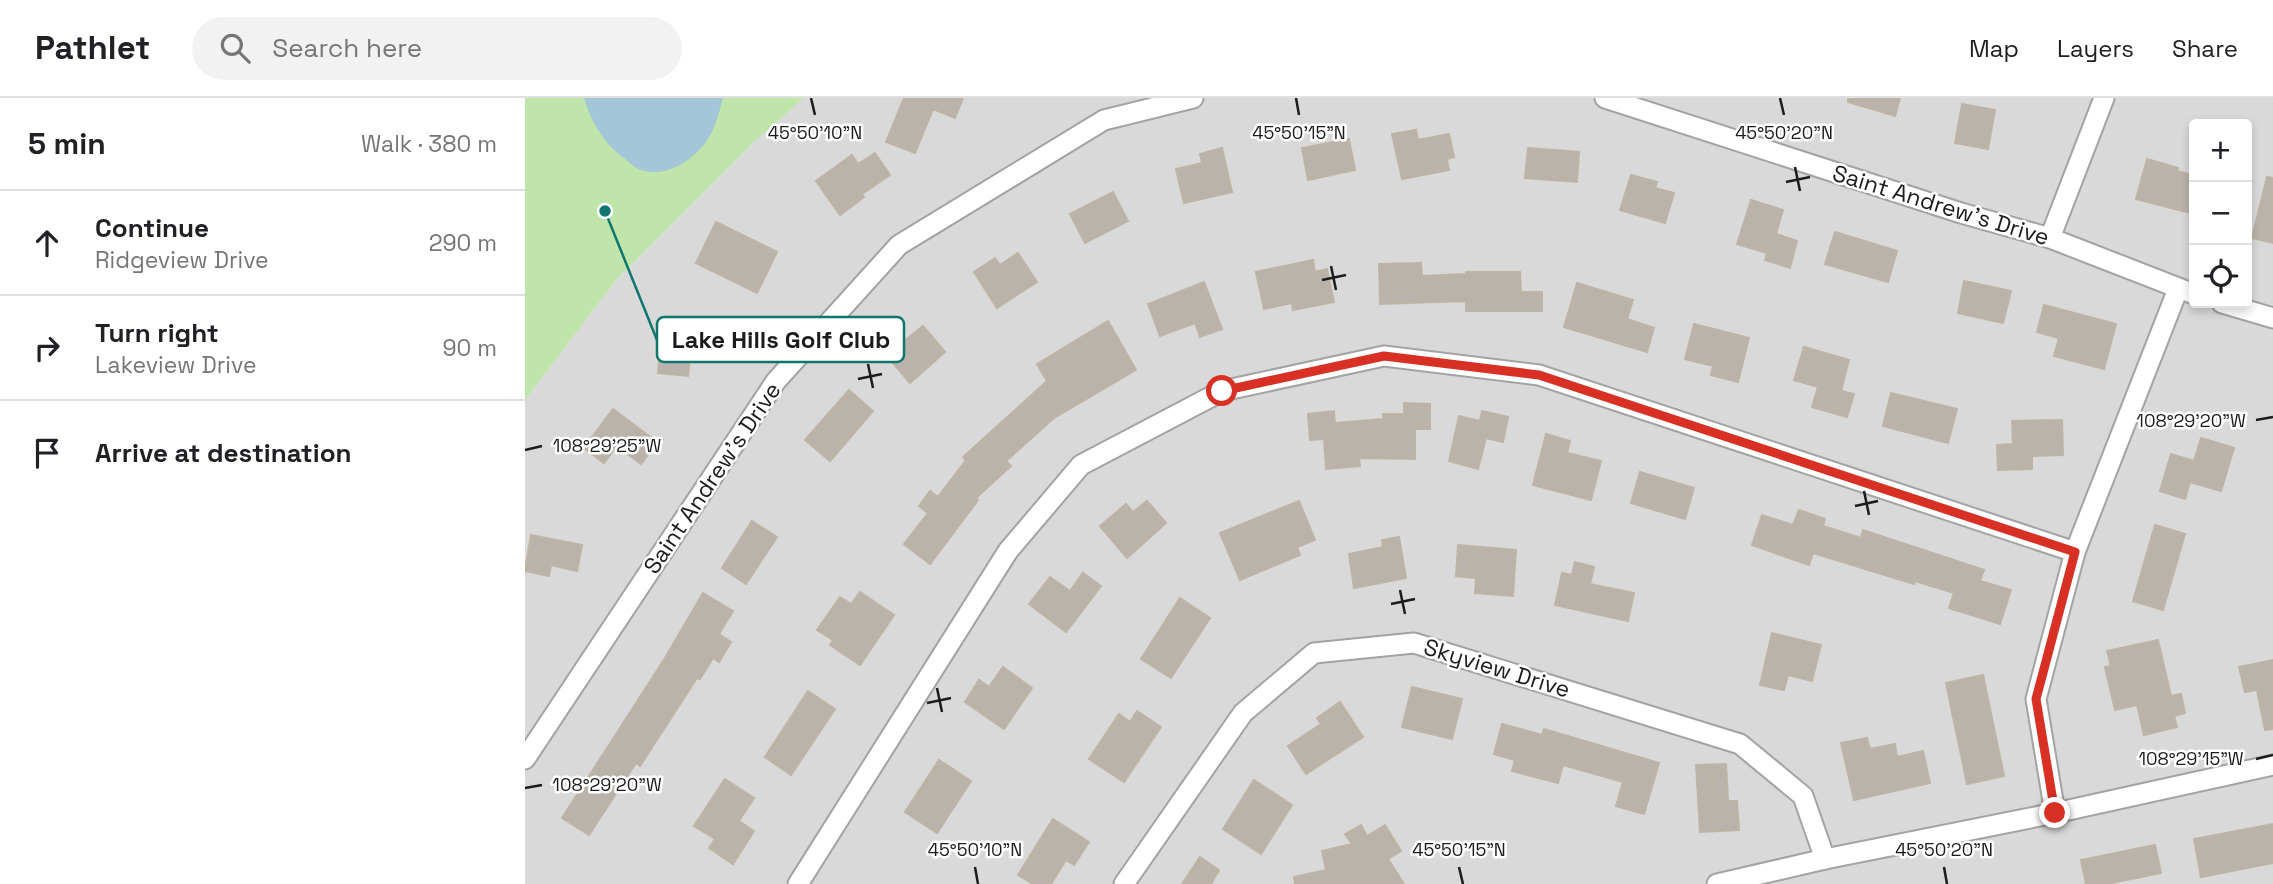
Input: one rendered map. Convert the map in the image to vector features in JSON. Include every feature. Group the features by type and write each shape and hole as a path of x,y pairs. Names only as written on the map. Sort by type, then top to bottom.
{"street":[{"name":"Saint Andrew's Drive","path":"525,759 776,380 899,245 1104,120 1193,98"},
{"name":"Saint Andrew's Drive","path":"1605,98 1961,213 2050,238 2186,292"},
{"path":"2050,238 2104,98"},
{"path":"2055,813 2036,699 2075,552 2186,292"},
{"path":"2239,308 2273,318"},
{"path":"797,884 1008,551 1081,465 1222,391 1384,356 1539,375 2075,552"},
{"name":"Skyview Drive","path":"1124,884 1243,713 1314,653 1414,643 1740,744 1803,796 1825,859"},
{"path":"1717,884 2273,765"}],"shaded area":[{"path":"804,98 2273,98 2273,884 525,884 525,400 616,280 755,141"}],"green space":[{"path":"525,98 804,98 755,141 616,280 525,400"}],"water":[{"path":"584,98 723,98 713,130 695,154 669,170 649,172 632,165 608,144 590,115"}],"building":[{"path":"904,98 963,98 955,118 933,109 915,153 886,142"},
{"path":"1848,98 1900,98 1895,116 1848,102"},
{"path":"1962,104 1995,110 1988,149 1955,143"},
{"path":"1416,130 1418,140 1449,134 1454,157 1447,159 1449,170 1402,179 1392,134"},
{"path":"1349,139 1355,170 1308,180 1302,148"},
{"path":"1222,148 1232,192 1184,203 1176,169 1202,163 1200,154"},
{"path":"1528,148 1579,152 1577,182 1525,178"},
{"path":"875,153 890,175 862,194 864,197 840,215 816,181 852,155 858,164"},
{"path":"2147,159 2189,174 2189,213 2136,199"},
{"path":"1631,175 1657,182 1655,188 1674,193 1665,223 1620,210"},
{"path":"2267,177 2273,178 2273,243 2252,238"},
{"path":"1113,192 1128,221 1085,243 1070,214"},
{"path":"1751,200 1783,210 1776,234 1797,241 1790,268 1765,260 1767,253 1737,244"},
{"path":"716,222 777,252 757,293 696,263"},
{"path":"1835,232 1897,251 1888,282 1825,264"},
{"path":"1018,253 1037,282 997,308 974,272 995,258 1000,265"},
{"path":"1313,260 1315,272 1327,269 1334,302 1293,310 1292,303 1264,309 1256,272"},
{"path":"1421,263 1422,276 1466,272 1520,272 1521,292 1542,292 1542,311 1466,311 1466,301 1380,304 1379,264"},
{"path":"1964,281 2011,291 2003,323 1958,313"},
{"path":"1204,282 1222,329 1200,337 1195,323 1160,336 1148,304"},
{"path":"1577,283 1633,300 1627,319 1654,328 1647,352 1564,327"},
{"path":"2044,305 2116,324 2104,369 2054,356 2059,338 2037,332"},
{"path":"1108,321 1136,370 1054,418 1006,461 1011,466 976,498 978,500 930,564 904,544 928,513 919,506 930,491 938,497 966,460 963,457 1047,381 1037,364"},
{"path":"1694,324 1749,338 1738,382 1711,375 1713,366 1685,359"},
{"path":"662,326 705,329 703,355 690,354 688,376 658,373"},
{"path":"923,326 945,352 910,383 882,350 898,336 903,342"},
{"path":"1804,347 1849,360 1841,391 1854,394 1847,417 1812,407 1818,387 1794,380"},
{"path":"849,390 873,411 830,461 805,440"},
{"path":"1891,393 1957,409 1948,443 1883,426"},
{"path":"1404,403 1430,404 1430,429 1415,429 1415,459 1359,458 1360,466 1326,469 1324,439 1310,440 1308,414 1334,411 1335,423 1383,419 1383,414 1404,414"},
{"path":"613,409 657,442 641,464 617,446 604,463 584,448"},
{"path":"1482,411 1508,417 1503,442 1486,438 1478,469 1449,461 1459,416 1480,421"},
{"path":"2062,420 2063,455 2032,456 2032,469 1998,470 1997,445 2013,444 2012,421"},
{"path":"1546,434 1570,441 1567,453 1601,461 1591,500 1533,485"},
{"path":"2201,438 2234,448 2221,491 2190,482 2185,499 2160,491 2171,454 2194,461"},
{"path":"1640,472 1694,488 1685,519 1631,503"},
{"path":"1147,501 1166,523 1127,558 1100,526 1126,504 1133,512"},
{"path":"1299,501 1315,540 1297,547 1300,555 1240,580 1220,533"},
{"path":"1799,510 1825,519 1823,526 1861,538 1863,530 1984,570 1980,581 2011,590 2000,624 1949,608 1954,593 1915,581 1914,584 1813,553 1809,565 1752,545 1762,515 1793,525"},
{"path":"752,521 777,537 746,584 722,568"},
{"path":"2155,525 2185,534 2163,610 2133,601"},
{"path":"531,535 582,545 577,571 551,565 549,576 525,571"},
{"path":"1399,537 1406,578 1354,588 1349,554 1383,547 1382,540"},
{"path":"1458,545 1516,550 1513,596 1475,593 1476,578 1456,576"},
{"path":"1575,562 1594,567 1590,584 1634,593 1628,621 1555,605 1562,573 1572,575"},
{"path":"1083,573 1101,586 1066,632 1029,604 1050,577 1070,591"},
{"path":"860,592 894,615 860,665 830,645 833,640 817,630 840,597 851,604"},
{"path":"703,593 733,611 719,634 731,642 719,662 713,658 700,679 697,678 640,766 636,763 589,835 562,818 665,658"},
{"path":"1180,598 1210,618 1171,678 1141,659"},
{"path":"1772,633 1821,645 1812,681 1788,675 1784,690 1760,685"},
{"path":"2158,640 2171,696 2181,694 2185,713 2174,716 2177,727 2144,735 2137,705 2115,710 2105,667 2111,666 2107,651"},
{"path":"2273,660 2273,729 2265,730 2257,690 2245,692 2239,667"},
{"path":"1003,667 1032,688 1004,729 965,702 979,680 989,687"},
{"path":"1983,675 2004,776 1967,784 1946,683"},
{"path":"1412,687 1462,699 1452,739 1402,727"},
{"path":"808,691 835,709 791,775 765,757"},
{"path":"1340,702 1363,737 1306,774 1288,746 1321,724 1317,718"},
{"path":"1137,711 1161,727 1124,782 1089,759 1119,714 1130,722"},
{"path":"1502,724 1542,735 1544,729 1659,763 1644,814 1616,806 1623,782 1563,765 1558,783 1512,771 1515,760 1494,754"},
{"path":"1867,738 1870,749 1895,744 1897,757 1923,751 1930,783 1854,800 1841,743"},
{"path":"939,760 971,781 937,833 905,812"},
{"path":"1726,764 1728,801 1737,801 1739,830 1700,832 1696,765"},
{"path":"725,779 754,798 739,821 754,831 733,864 709,848 715,839 694,826"},
{"path":"1254,780 1292,805 1261,854 1223,829"},
{"path":"1053,819 1089,842 1074,865 1066,860 1051,884 1033,884 1018,875"},
{"path":"2273,824 2273,863 2201,877 2194,839"},
{"path":"1361,825 1367,836 1385,825 1401,851 1388,859 1404,884 1295,884 1294,877 1326,870 1322,851 1352,844 1345,834"},
{"path":"2155,845 2161,873 2107,884 2086,884 2081,860"},
{"path":"1200,857 1219,870 1211,884 1182,884"}],"place":[{"name":"Lake Hills Golf Club","path":"605,211"}],"route":[{"path":"1222,391 1384,356 1539,375 2075,552 2036,699 2055,813"}]}
